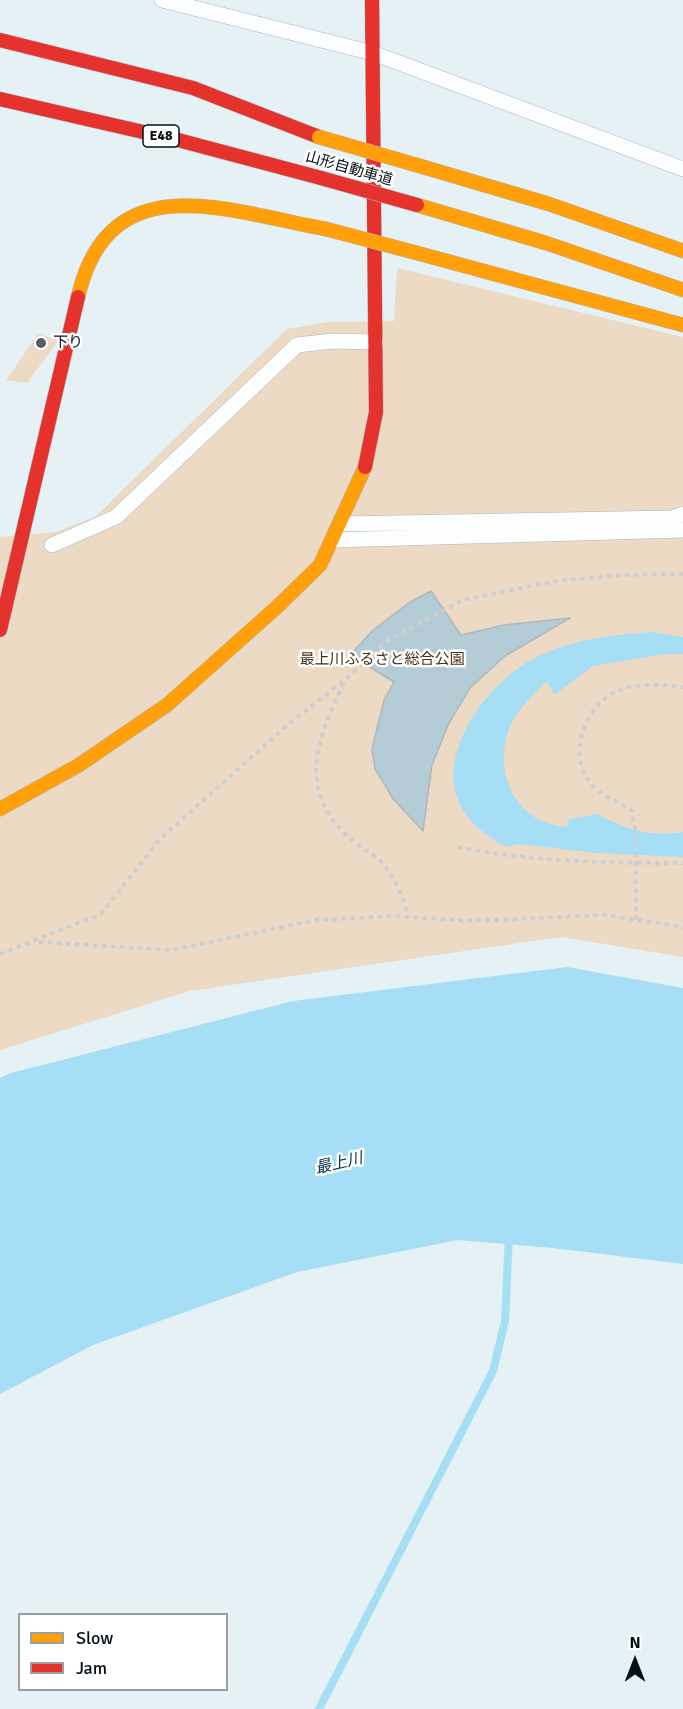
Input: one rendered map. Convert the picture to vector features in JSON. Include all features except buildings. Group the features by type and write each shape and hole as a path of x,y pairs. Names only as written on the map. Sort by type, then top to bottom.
{"main road":[{"path":"0,809 79,765 167,705 277,607 320,565 341,524 364,470 376,412 372,0"},
{"path":"0,40 193,88 319,137"},
{"name":"山形自動車道","path":"0,99 177,140 321,178 546,243 683,290"},
{"name":"山形自動車道","path":"200,105 549,204 683,251"},
{"path":"0,630 84,270 99,243 136,214 158,206 182,202 326,229 683,324"}],"lane":[{"path":"162,0 373,52 683,169"},
{"path":"52,545 116,517 297,345 376,342"},
{"path":"341,524 672,518 683,514"},
{"path":"333,540 683,530"}],"path":[{"path":"0,954 101,914 160,839 291,722 346,679 388,640 463,600 555,581 623,574 683,574"},
{"path":"346,679 319,739 317,785 322,802 340,829 375,856 385,868 405,900 408,917"},
{"path":"636,920 632,810 593,787 585,775 580,764 583,729 602,703 615,692 636,686 683,687"},
{"path":"458,847 512,858 577,863 683,863"},
{"path":"36,941 171,950 316,920 408,917 471,921 605,915 683,927"}],"green space":[{"name":"最上川ふるさと総合公園","path":"397,268 683,337 683,957 561,937 190,991 0,1050 0,537 56,532 95,517 287,329 328,322 394,321"},
{"path":"38,334 59,340 27,383 6,380"}],"water":[{"path":"652,632 683,637 683,654 665,654 593,666 554,695 547,681 522,707 511,724 505,741 506,776 521,805 533,816 549,824 567,827 569,819 598,814 639,831 660,834 683,832 683,857 596,853 518,844 507,847 477,827 460,805 454,777 456,757 462,737 486,699 517,669 547,652 591,639"},
{"name":"最上川","path":"567,967 683,988 683,1264 553,1248 458,1240 297,1272 93,1345 0,1394 0,1078 11,1073 293,1001"}],"waterway":[{"path":"319,1709 493,1371 505,1321 509,1235"}],"traffic: slow":[{"path":"319,137 420,166"},
{"path":"420,166 549,204 683,251"},
{"path":"417,205 546,243 683,290"},
{"path":"78,297 94,255 116,227 145,212 177,206 213,207 326,229"},
{"path":"326,229 417,253"},
{"path":"417,253 683,325"},
{"path":"0,809 79,765 167,705 277,607 320,565 365,467"}],"traffic: jam":[{"path":"365,467 376,412 372,0"},
{"path":"0,40 193,88 319,137"},
{"path":"0,99 178,140 321,178"},
{"path":"321,178 417,205"},
{"path":"0,630 78,297"}],"place":[{"name":"下り","path":"41,343"}]}
